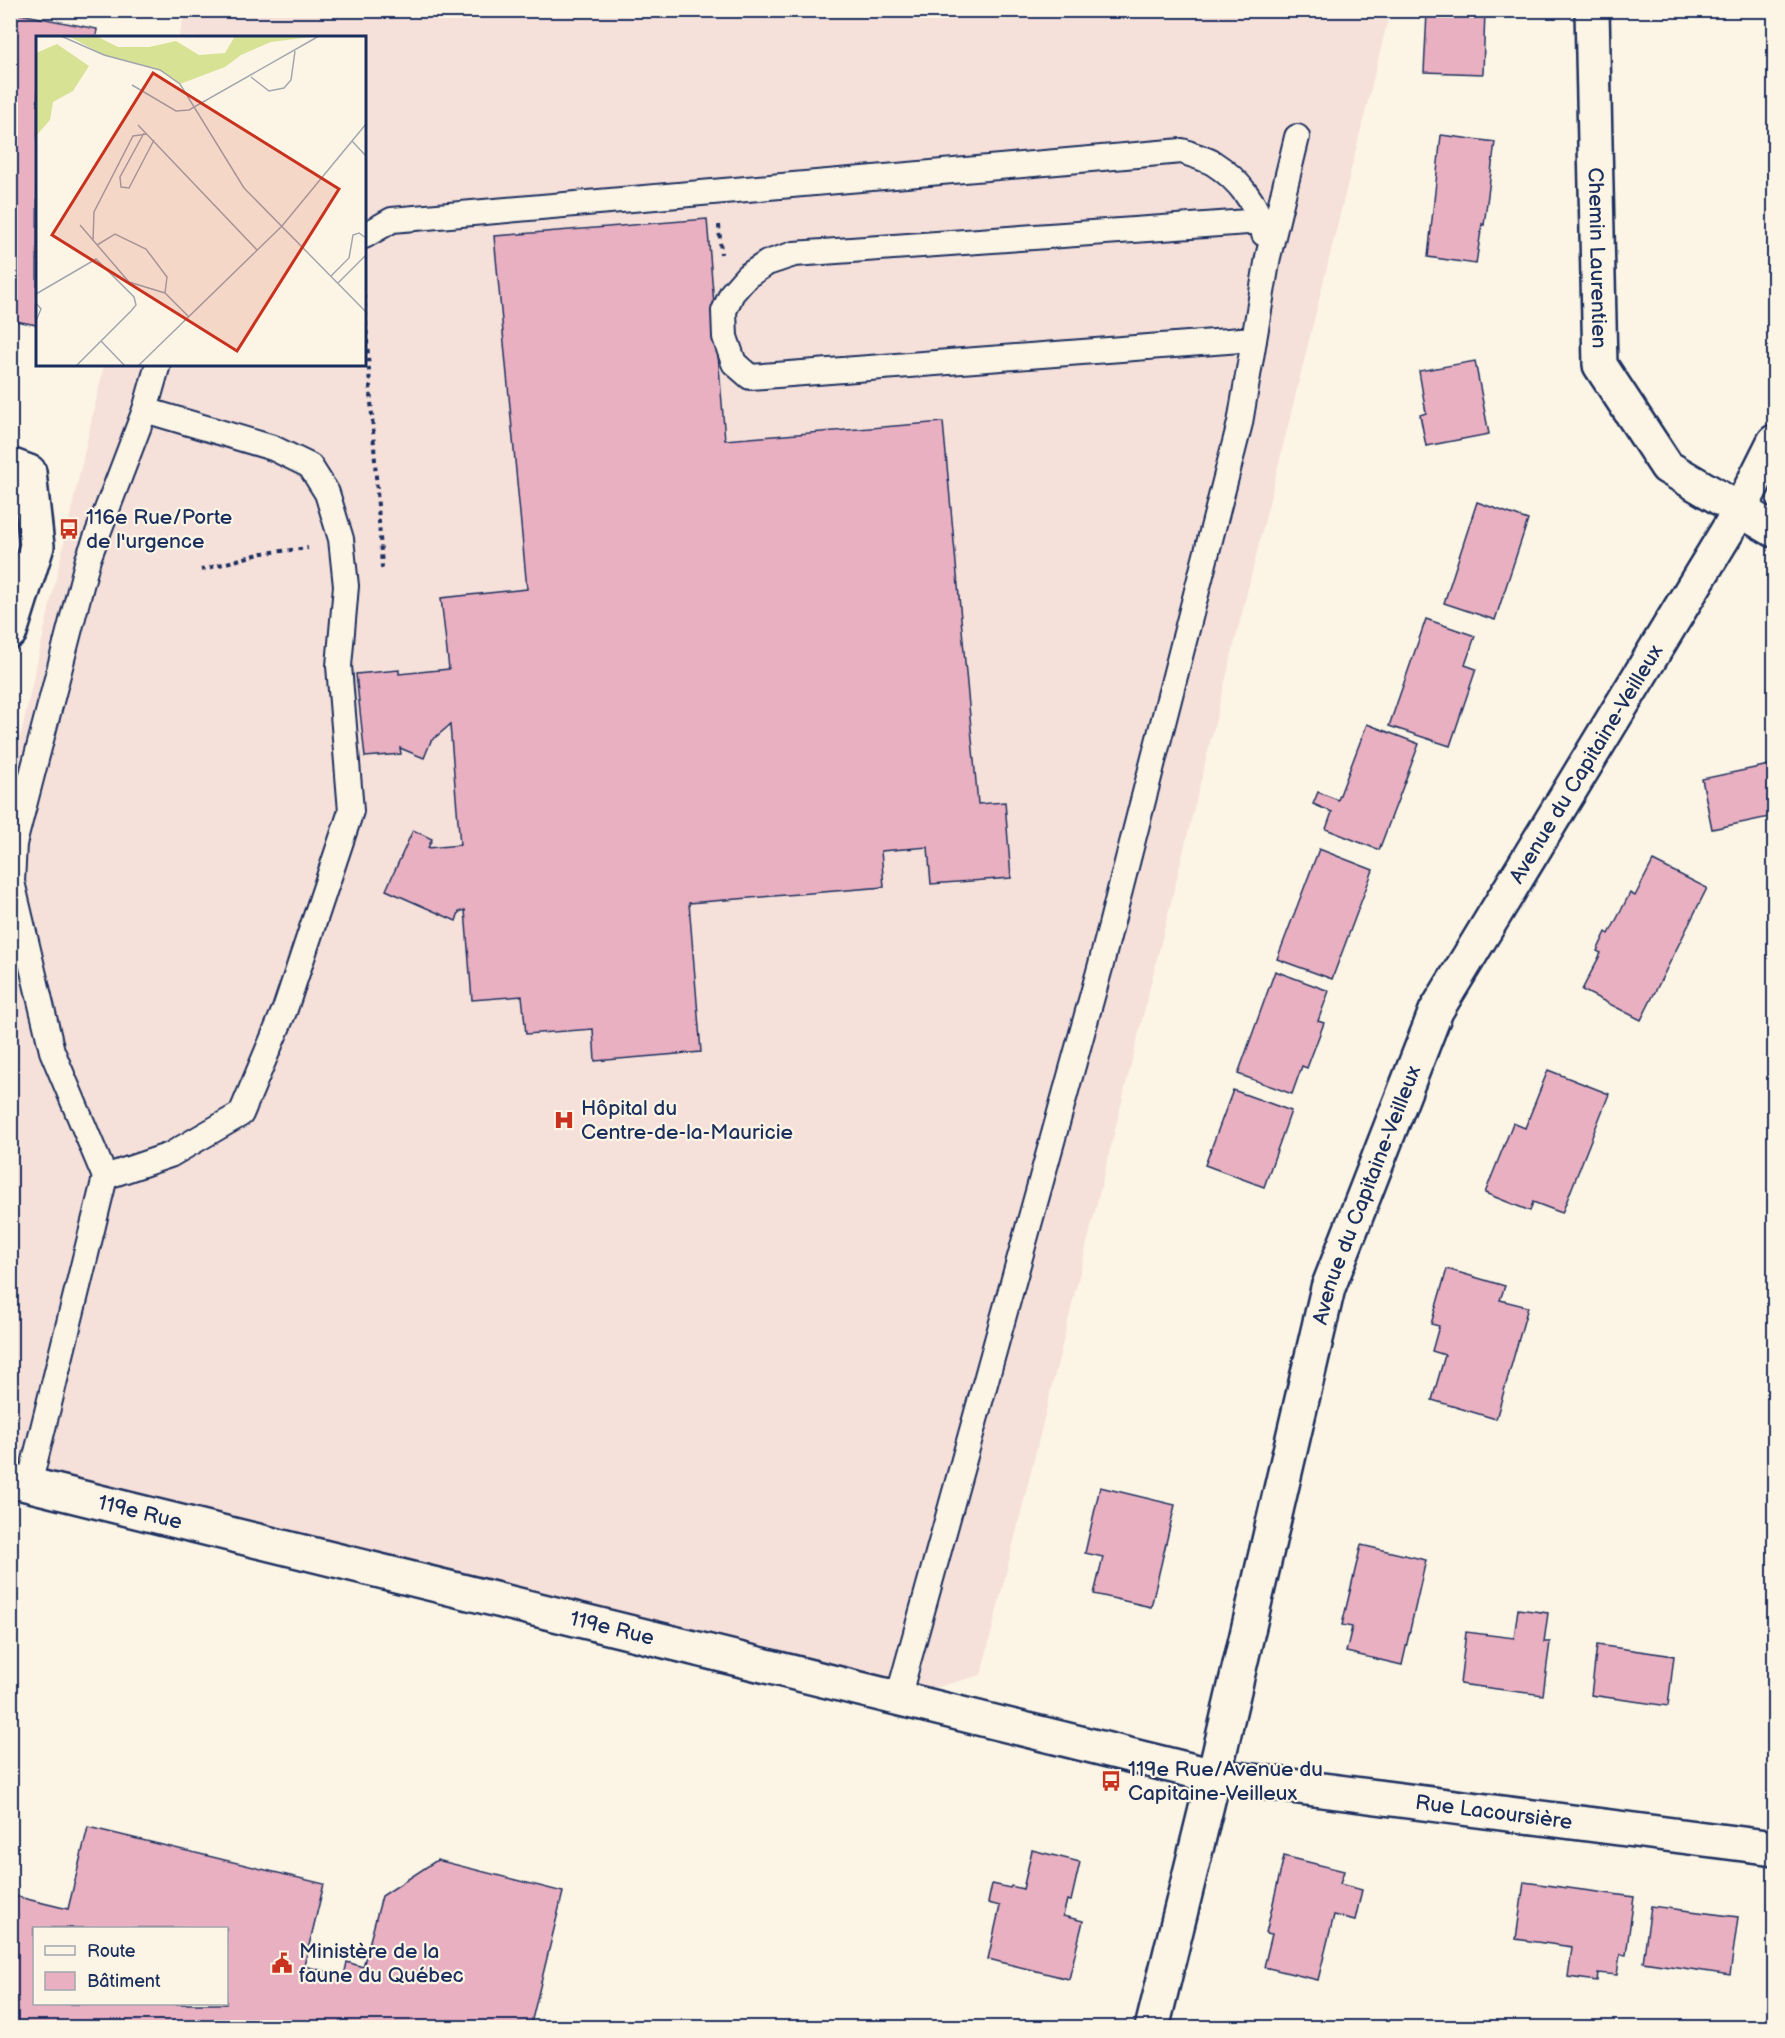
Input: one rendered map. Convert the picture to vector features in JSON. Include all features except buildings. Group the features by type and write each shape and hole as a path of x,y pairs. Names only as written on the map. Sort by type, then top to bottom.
{"street":[{"name":"Chemin Laurentien","path":"1592,10 1600,365 1667,467 1774,530"},
{"name":"Avenue du Capitaine-Veilleux","path":"1152,2028 1214,1776 1328,1288 1436,1011 1740,510 1774,442"},
{"path":"10,632 37,546 20,469"},
{"name":"119e Rue","path":"20,1482 1214,1776"},
{"name":"Rue Lacoursière","path":"1214,1776 1774,1848"}],"lane":[{"path":"898,1698 1100,968 1240,423 1268,258 1297,137"},
{"path":"366,235 392,220 1182,151 1213,163 1240,185 1262,221 1268,258"},
{"path":"1254,339 750,377 734,363 725,337 724,311 732,293 747,276 767,263 794,254 1262,221"},
{"path":"20,1482 105,1178 52,1051 12,882 14,844 88,559 144,410 157,366"},
{"path":"105,1178 170,1155 241,1114 285,1010 351,811 339,666 346,586 341,539 327,493 309,466 273,448 144,410"}],"shaded area":[{"name":"Hôpital du Centre-de-la-Mauricie","path":"185,11 1390,11 981,1675 898,1698 11,1463 11,778 104,366 366,366 366,36 179,36"}],"place":[{"name":"116e Rue/Porte de l'urgence","path":"69,529"},
{"name":"Hôpital du Centre-de-la-Mauricie","path":"564,1120"},
{"name":"119e Rue/Avenue du Capitaine-Veilleux","path":"1111,1781"},
{"name":"Ministère de la faune du Québec","path":"282,1963"}]}
